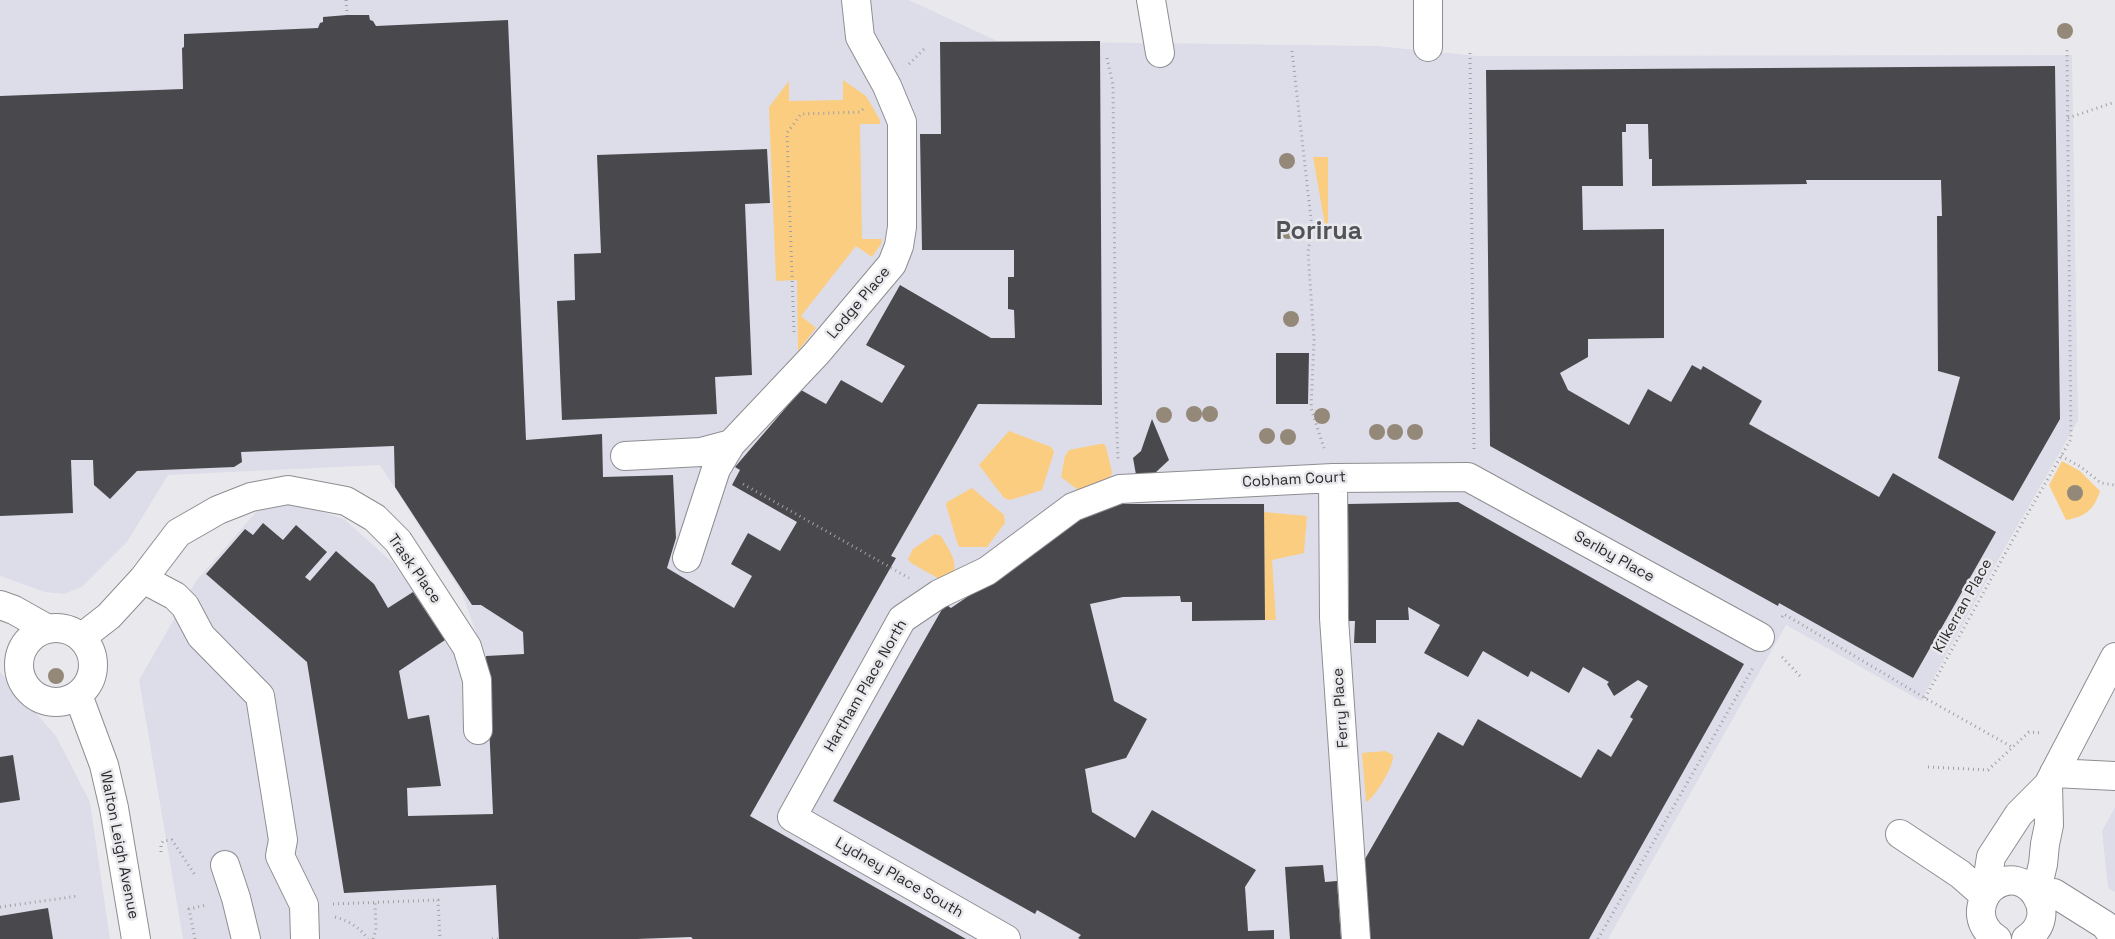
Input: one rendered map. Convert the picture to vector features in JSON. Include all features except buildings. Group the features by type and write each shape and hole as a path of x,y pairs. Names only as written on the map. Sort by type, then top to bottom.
{"street":[{"name":"Lodge Place","path":"730,444 816,354 879,281 892,264 899,246 902,227 902,122 887,86 860,37 856,0"},
{"path":"1150,0 1160,53"},
{"path":"1428,0 1428,47"},
{"path":"625,456 701,452 730,444"},
{"path":"687,558 716,469 730,444"},
{"name":"Cobham Court","path":"1120,489 1333,478 1468,477"},
{"name":"Serlby Place","path":"1468,477 1766,639"},
{"name":"Ferry Place","path":"1333,478 1334,618 1356,939"},
{"name":"Hartham Place North","path":"792,817 902,619 939,594 987,571 1073,507 1120,489"},
{"name":"Trask Place","path":"82,637 109,616 143,579 178,533 218,510 251,497 288,490 346,501 376,518 398,541 467,647 477,680 478,730"},
{"path":"143,579 175,596 184,606 201,636 260,696 283,840 280,856 304,905 305,939"},
{"path":"0,605 14,610 46,628"},
{"path":"46,628 65,629 82,637 88,646 94,667 86,687 78,695 68,700 46,701 36,696 28,689 9,663 19,658 28,639 36,632 46,628"},
{"path":"1990,937 1981,916 1991,857 2019,814 2051,779 2115,657"},
{"name":"Walton Leigh Avenue","path":"78,695 104,765 114,808 136,939"},
{"path":"2051,779 2115,776"},
{"path":"2036,894 2049,825 2051,779"},
{"name":"Lydney Place South","path":"792,817 1006,939"},
{"path":"1900,834 1960,874 1985,896"},
{"path":"225,865 236,898 246,939"},
{"path":"1985,896 2000,883 2014,881 2026,885 2036,894 2040,902 2042,917 2036,930 2026,939"},
{"path":"2036,894 2054,893 2105,925 2115,939"}],"path":[{"path":"346,0 347,16"},
{"path":"907,66 925,48"},
{"name":"Kilkerran Place","path":"1925,698 2021,524 2071,440 2067,49"},
{"path":"1292,51 1312,228 1308,252 1314,340 1311,408 1333,478"},
{"path":"1468,477 1474,447 1470,53"},
{"path":"1107,58 1112,85 1116,406 1120,489"},
{"path":"2068,118 2115,102"},
{"path":"794,337 788,133 801,114 860,112 865,107"},
{"path":"2061,456 2081,467 2100,483 2115,485"},
{"path":"716,469 939,594"},
{"path":"1598,939 1766,639 1784,614 2012,748"},
{"path":"1928,767 1988,770 2029,732"},
{"path":"161,852 163,841 172,840 196,878"},
{"path":"0,907 78,896"},
{"path":"328,904 438,900 440,939"},
{"path":"373,939 376,930 375,902"},
{"path":"196,939 189,910 212,904"},
{"path":"332,917 355,925 368,939"},
{"path":"492,939 499,939"}],"shaded area":[{"path":"0,0 909,0 997,41 1377,46 1478,56 2072,55 2078,421 2003,551 1921,701 1786,625 1608,939 183,939 139,680 196,581 257,511 297,504 344,519 393,563 448,640 487,732 484,655 462,593 380,465 168,475 127,542 82,587 64,594 45,592 0,576"},
{"path":"843,80 866,96 880,120 880,124 860,124 862,239 882,239 881,244 872,257 856,246 801,316 816,328 798,351 797,280 776,281 769,107 789,81 789,101 843,100"},
{"path":"1313,157 1328,157 1328,225 1325,225"},
{"path":"1009,431 1051,447 1054,452 1042,490 1010,500 1004,498 979,465"},
{"path":"1104,444 1106,447 1112,472 1111,476 1085,493 1082,493 1061,477 1065,456 1069,450"},
{"path":"2062,461 2080,471 2100,491 2095,503 2088,512 2066,520 2049,485"},
{"path":"972,488 1004,515 1005,523 987,547 960,547 958,545 946,505 947,502"},
{"path":"1264,512 1307,516 1304,553 1272,560 1276,620 1265,620"},
{"path":"935,534 941,536 954,560 954,572 943,581 911,563 908,559 913,549"},
{"path":"0,672 56,736 90,802 110,939 0,939"},
{"path":"1385,751 1393,755 1391,766 1379,788 1366,802 1362,753"},
{"path":"2115,807 2115,892 2108,888 2102,831"}],"district":[{"name":"Porirua","path":"1319,232"}]}
